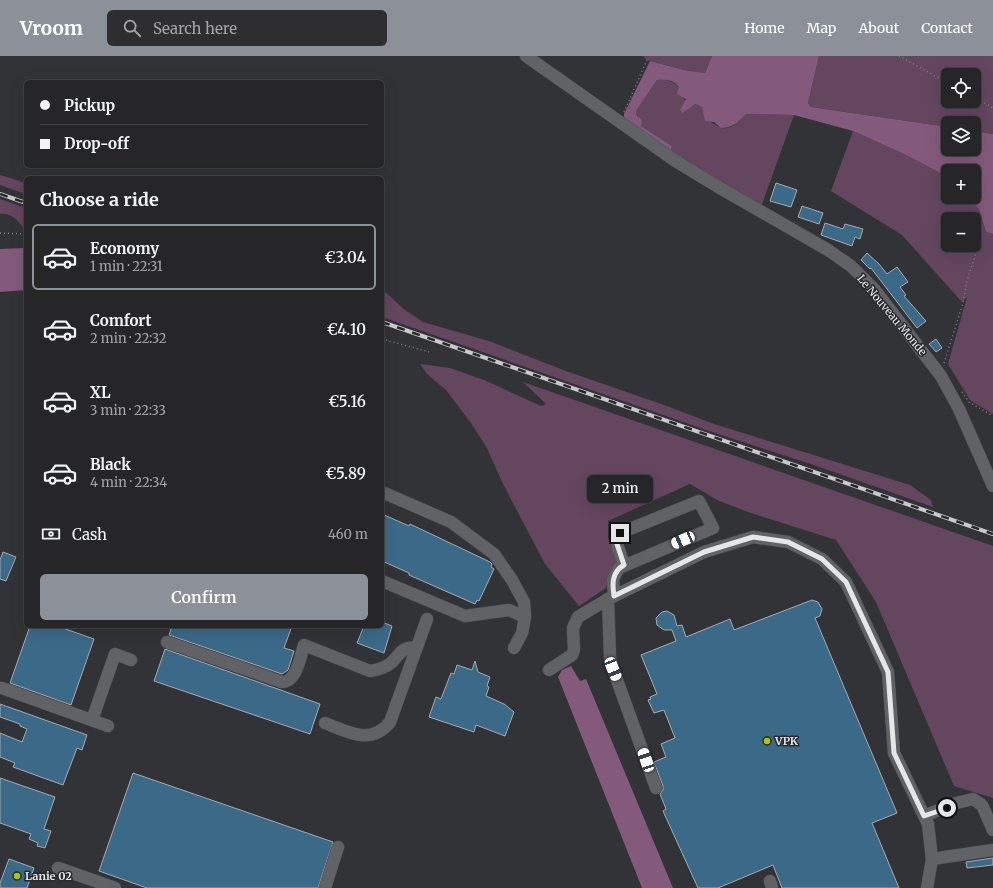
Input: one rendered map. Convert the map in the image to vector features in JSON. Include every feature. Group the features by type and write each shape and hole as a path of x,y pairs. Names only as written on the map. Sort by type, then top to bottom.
{"street":[{"name":"Le Nouveau Monde","path":"526,56 674,160 828,250 851,266 874,289 941,376 959,410 993,486"},
{"path":"384,493 450,522 494,554 512,580 524,602 525,617 522,633 514,648"},
{"path":"624,565 616,541 620,533 699,501 713,528 624,565 617,571 613,579 611,598 610,657 656,788"},
{"path":"549,670 572,655 574,650 573,628 578,617 611,598 704,552 753,537 788,542 822,559 846,582 888,672 894,753 928,824 932,859 927,888"},
{"path":"384,583 464,616 509,610 525,617"},
{"path":"325,723 354,734 364,736 375,734 384,730 390,722 427,618"},
{"path":"167,642 282,682 287,682 293,678 304,645 370,671 379,670 390,664 400,651 406,648 417,647"},
{"path":"92,720 115,654 131,660"},
{"path":"2,688 108,726"},
{"path":"924,816 956,803 973,799 982,805 993,830"},
{"path":"325,888 338,847"},
{"path":"932,859 993,850"},
{"path":"58,868 115,888"}],"path":[{"path":"899,56 941,79"},
{"path":"619,122 646,60"},
{"path":"981,102 993,108"},
{"path":"0,233 24,234"},
{"path":"941,376 964,303 967,281 976,252"},
{"path":"384,340 429,352"},
{"path":"961,389 969,402 993,416"}],"shaded area":[{"path":"643,56 712,56 705,73 684,70 647,60"},
{"path":"712,56 819,56 808,103 811,107 941,126 941,156 981,156 981,132 993,134 993,234 986,232 981,212 974,204 981,204 981,164 941,164 941,173 904,154 853,131 794,115 746,114 735,124 729,127 721,128 714,122 705,121 702,107 695,104 683,113 680,110 686,99 677,94 679,87 669,80 657,80 636,111 637,116 642,120 641,126 672,146 670,152 624,119 624,114 650,61 684,70 705,73"},
{"path":"819,56 993,56 993,134 981,132 981,116 941,116 941,126 811,107 808,103"},
{"path":"665,79 676,85 683,92 685,100 684,113 689,107 695,104 702,107 705,118 722,128 729,128 739,122 746,114 794,115 761,207 670,152 672,146 641,126 636,111 657,80"},
{"path":"853,131 904,154 941,173 941,204 974,204 979,209 980,212 941,212 941,252 981,252 981,216 986,232 993,234 993,414 970,400 948,364 967,297 962,302 902,235 831,191"},
{"path":"0,175 24,182 24,193 0,185"},
{"path":"0,199 24,207 24,228 12,216 0,214"},
{"path":"24,248 24,290 0,292 0,249"},
{"path":"384,291 405,310 423,322 489,341 566,371 714,424 910,485 931,500 933,507 814,465 712,432 384,318"},
{"path":"420,364 450,368 484,380 541,406 546,404 523,382 993,546 993,798 954,786 876,602 836,540 751,513 719,501 690,484 608,521 608,538 619,562 611,569 606,588 579,606 545,564 502,482 487,448 471,423 446,390 427,374"},
{"path":"571,666 580,681 586,679 673,888 642,888 558,677 562,670"}],"building":[{"path":"776,183 797,190 791,207 770,201"},
{"path":"802,206 823,213 819,224 798,217"},
{"path":"825,223 843,229 845,224 863,229 860,239 855,237 852,246 821,235"},
{"path":"867,253 887,274 897,267 908,282 900,287 906,295 904,296 926,321 917,328 871,268 870,269 861,260"},
{"path":"936,339 942,348 936,352 929,344"},
{"path":"384,515 409,526 410,524 490,562 492,564 491,567 494,569 479,601 477,600 475,604 409,575 409,573 384,562"},
{"path":"3,552 16,557 6,581 0,579 0,560"},
{"name":"VPK","path":"812,600 818,602 822,609 820,616 815,618 897,813 872,823 899,888 782,888 773,865 718,888 698,888 663,811 666,809 660,794 663,790 663,786 654,762 666,757 661,744 675,738 664,710 654,713 648,700 651,699 650,697 657,694 641,655 676,641 672,630 664,630 657,625 656,618 662,612 667,611 674,615 677,626 682,625 686,637 730,619 734,630"},
{"path":"384,623 392,626 384,653 357,643 363,628 384,628"},
{"path":"29,628 63,628 94,639 71,705 10,683"},
{"path":"171,628 291,628 284,648 294,651 288,670 282,674 169,635"},
{"path":"165,649 320,704 310,734 154,681"},
{"path":"475,661 478,672 490,677 486,696 504,704 514,712 505,736 476,725 474,732 429,717 436,697 441,699 451,673 454,674 457,665 472,670"},
{"path":"0,704 87,735 82,750 77,748 63,785 13,767 15,763 0,757 0,733 22,742 27,729 20,726 20,724 0,717"},
{"path":"133,773 333,842 318,888 147,888 99,871"},
{"path":"0,778 55,797 44,829 51,831 45,848 37,846 38,843 29,839 31,834 0,823"},
{"path":"993,858 993,865 967,868 966,862"},
{"name":"Lanie 02","path":"9,859 34,868 27,888 0,888 0,883"}],"railway":[{"path":"0,194 24,202"},
{"path":"384,323 993,534"}],"place":[{"name":"VPK","path":"767,741"},
{"name":"Lanie 02","path":"17,876"}],"route":[{"path":"620,533 616,541 624,565 619,568 613,579 612,584 614,596 704,552 753,537 788,542 822,559 846,582 888,672 894,753 924,816 947,808"}]}
